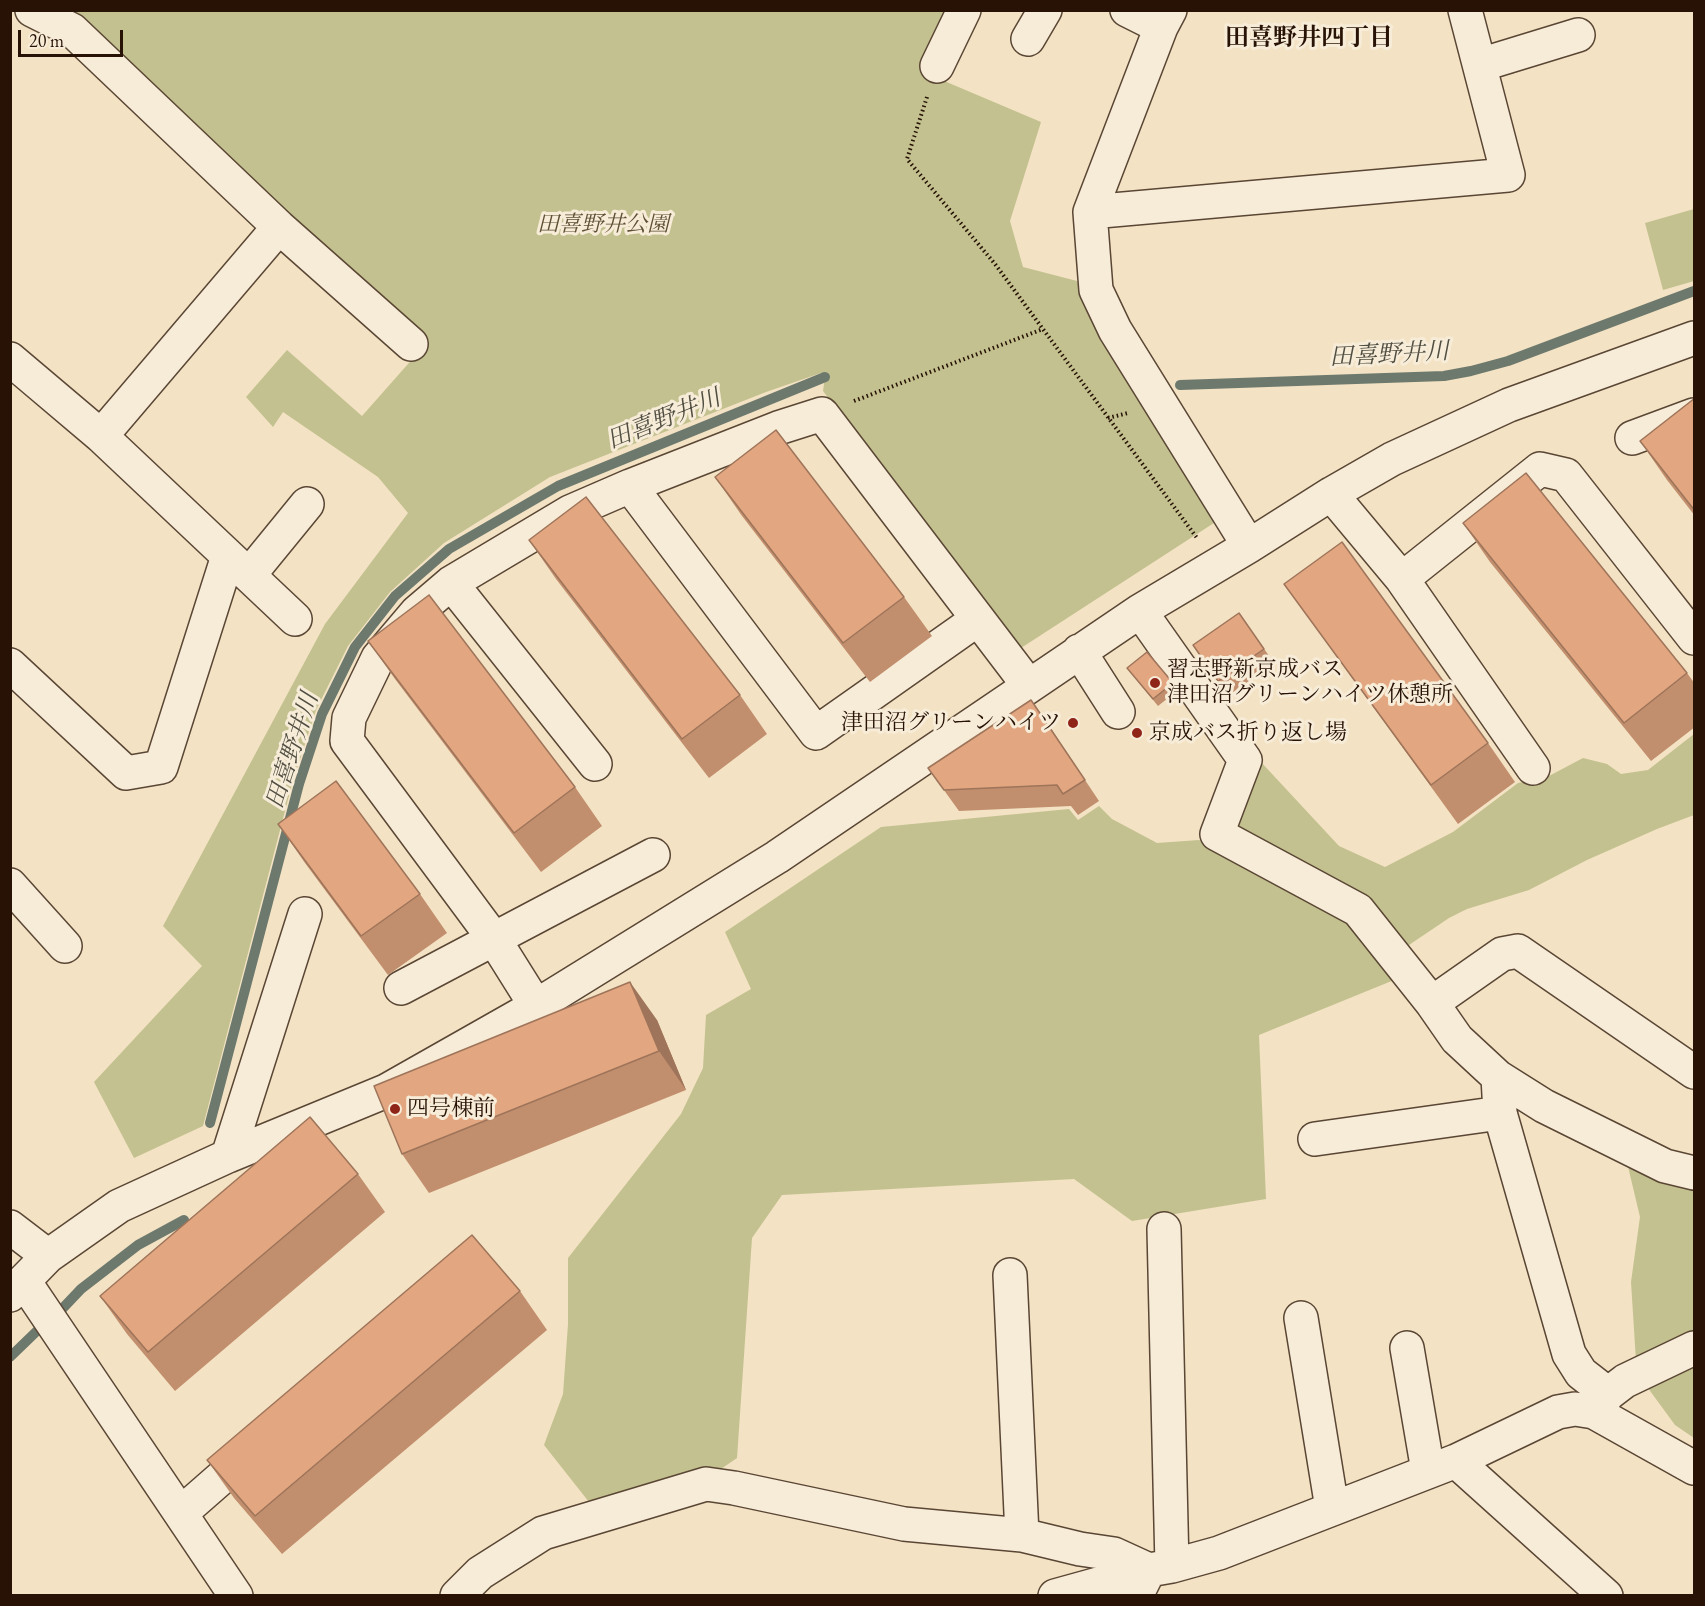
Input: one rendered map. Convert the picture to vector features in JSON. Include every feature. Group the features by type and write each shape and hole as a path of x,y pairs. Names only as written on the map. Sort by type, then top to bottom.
{"street":[{"path":"32,10 72,30 279,228 411,344"},
{"path":"937,66 964,10"},
{"path":"1028,39 1045,10"},
{"path":"1126,10 1166,19 1090,212 1096,290 1110,320 1250,546"},
{"path":"1090,212 1508,175 1465,10"},
{"path":"1480,65 1578,35"},
{"path":"101,436 279,228"},
{"path":"236,1596 181,1513 17,1288 48,1256 119,1206 228,1156 386,1091 536,1006 777,857 1140,611 1392,459 1509,405 1695,338"},
{"path":"10,359 101,436 295,619"},
{"path":"536,1006 494,939 346,741 349,718 378,658 417,612 451,583 570,512 778,428 822,414 1029,686"},
{"path":"1632,438 1695,414"},
{"path":"1402,579 1540,469 1566,475 1695,638"},
{"path":"630,486 816,734 978,619"},
{"path":"1331,494 1402,579 1533,768"},
{"path":"10,665 126,773 161,767 239,566 307,504"},
{"path":"451,583 595,764"},
{"path":"1140,611 1245,760 1217,834 1358,910 1432,1003 1457,1039 1498,1077 1544,1106 1665,1166 1695,1173"},
{"path":"1079,651 1118,712"},
{"path":"401,988 653,855"},
{"path":"10,885 65,946"},
{"path":"228,1156 305,914"},
{"path":"1432,1003 1502,954 1518,951 1695,1072"},
{"path":"1498,1077 1500,1113 1569,1354 1601,1403 1695,1468"},
{"path":"1315,1139 1500,1113"},
{"path":"10,1227 48,1256"},
{"path":"1152,1577 1164,1229"},
{"path":"1010,1275 1023,1535"},
{"path":"1301,1318 1332,1508"},
{"path":"1407,1348 1442,1466 1606,1596"},
{"path":"1055,1596 1152,1577 1220,1553 1442,1466 1558,1412 1601,1403 1625,1381 1695,1348"},
{"path":"181,1513 279,1427"},
{"path":"457,1596 480,1573 543,1533 706,1484 904,1524 1023,1535 1080,1549 1114,1554 1152,1577"}],"path":[{"path":"937,66 907,159 995,264 1199,541"},
{"path":"822,414 1043,329"}],"green space":[{"name":"田喜野井公園","path":"53,11 952,11 923,72 1041,122 1010,221 1023,267 1077,281 1106,337 1217,521 1021,648 823,391 825,377 821,373 766,392 550,477 444,543 390,592 348,646 316,710 292,784 203,1126 134,1158 94,1082 202,966 163,926 325,624 408,513 378,477 283,412 273,427 246,397 287,350 362,416 423,347"},
{"path":"1694,209 1694,281 1663,290 1645,223"},
{"path":"1694,734 1694,815 1587,860 1529,890 1467,909 1449,918 1406,947 1231,829 1260,761 1339,846 1385,867 1453,832 1518,783 1549,776 1583,758 1607,764 1621,774 1648,770"},
{"path":"1099,806 1112,819 1157,843 1199,840 1351,921 1399,978 1259,1035 1266,1199 1132,1221 1074,1179 782,1195 752,1238 737,1458 715,1473 589,1502 544,1445 563,1394 568,1324 568,1258 681,1114 703,1068 706,1015 751,989 725,932 881,827 1069,809 1078,820"},
{"path":"1626,1158 1694,1183 1694,1438 1675,1425 1645,1384 1636,1361 1631,1282 1640,1217"}],"building":[{"path":"1695,398 1695,511 1640,441"},
{"path":"776,430 904,597 843,643 715,477"},
{"path":"1526,473 1687,673 1624,723 1463,523"},
{"path":"586,497 740,695 682,739 529,540"},
{"path":"1342,542 1488,743 1431,785 1284,584"},
{"path":"429,595 575,787 514,833 368,641"},
{"path":"1239,613 1264,649 1218,681 1193,645"},
{"name":"習志野新京成バス 津田沼グリーンハイツ休憩所","path":"1147,652 1173,683 1153,699 1127,668"},
{"path":"1031,700 1085,780 1063,794 1057,785 944,790 928,768"},
{"path":"336,781 420,894 361,936 278,824"},
{"path":"630,982 659,1051 402,1154 374,1086"},
{"path":"310,1117 358,1174 148,1352 100,1296"},
{"path":"472,1235 520,1291 255,1516 207,1460"}],"waterway":[{"name":"田喜野井川","path":"1180,385 1444,376 1508,361 1694,291"},
{"name":"田喜野井川","path":"210,1123 299,784 322,714 355,647 395,596 449,549 558,486 825,377"},
{"name":"田喜野井川","path":"63,1308 81,1289 138,1245 184,1220"},
{"name":"田喜野井川","path":"10,1357 39,1329"}],"place":[{"name":"習志野新京成バス 津田沼グリーンハイツ休憩所","path":"1155,683"},
{"name":"津田沼グリーンハイツ","path":"1073,723"},
{"name":"京成バス折り返し場","path":"1137,733"},
{"name":"四号棟前","path":"395,1109"}],"district":[{"name":"田喜野井四丁目","path":"1309,38"}]}
